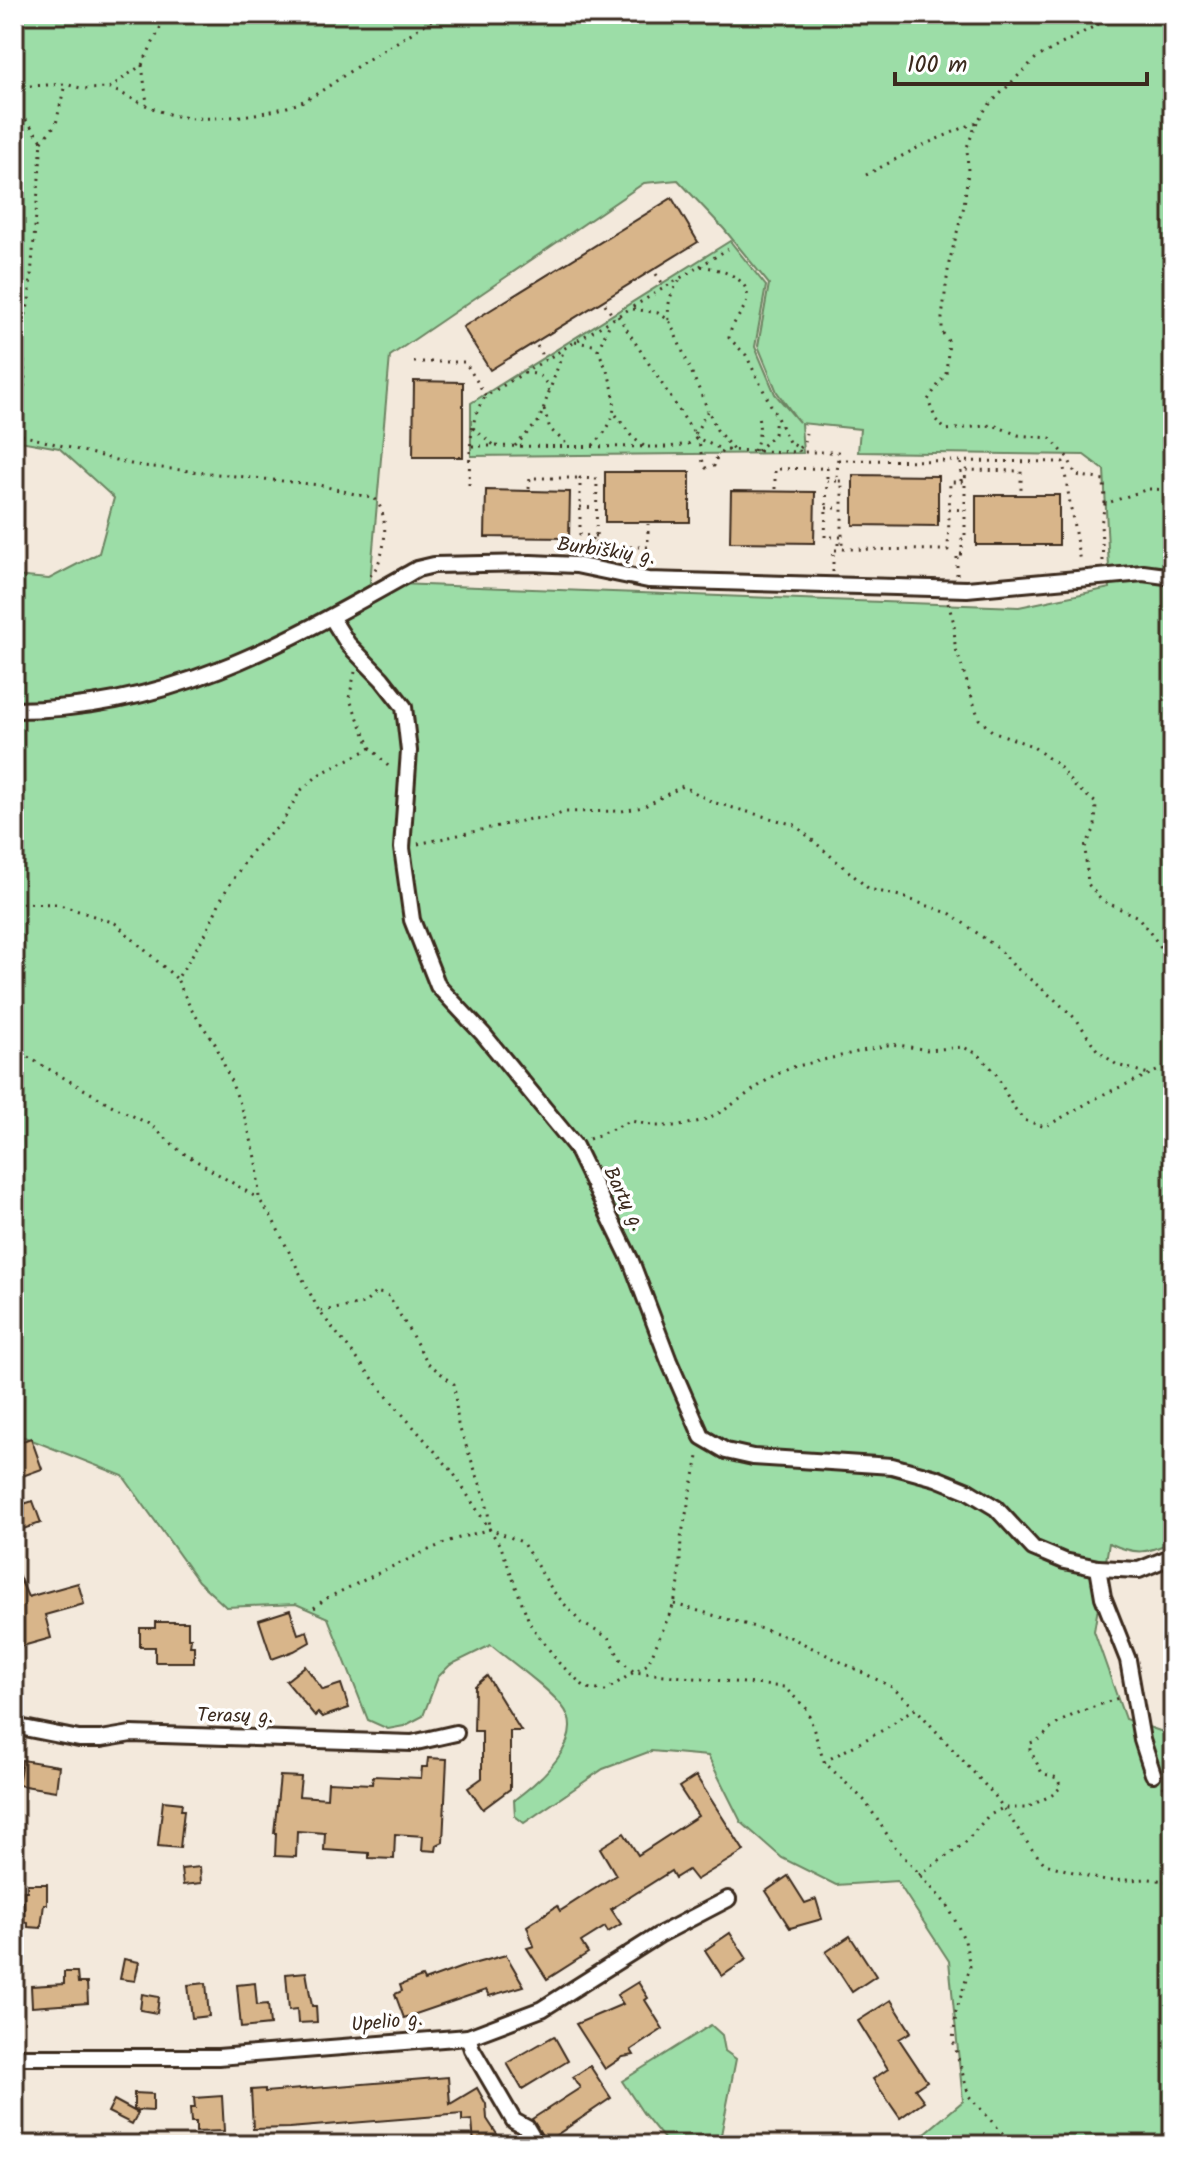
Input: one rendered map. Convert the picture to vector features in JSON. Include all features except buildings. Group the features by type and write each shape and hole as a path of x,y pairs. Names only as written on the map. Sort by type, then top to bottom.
{"street":[{"name":"Burbiškių g.","path":"14,710 108,704 182,685 256,655 417,569 434,565 561,565 648,580 950,589 1143,573 1173,577"},
{"name":"Bartų g.","path":"331,617 348,644 404,707 409,751 402,848 412,920 438,986 483,1034 575,1146 631,1261 702,1437"},
{"path":"702,1437 726,1451 753,1457 892,1466 936,1478 968,1491 996,1508 1033,1548 1064,1561 1098,1568 1139,1570 1173,1556"},
{"path":"1098,1568 1103,1597 1128,1660 1142,1740 1153,1774"},
{"name":"Terasų g.","path":"14,1726 79,1739 131,1734 412,1743 456,1733"},
{"name":"Upelio g.","path":"14,2057 218,2057 468,2037 542,2009 659,1935 728,1899"},
{"path":"468,2037 514,2121 527,2128 537,2145"}],"path":[{"path":"109,88 142,65 167,14"},
{"path":"14,87 65,84 84,89 109,88 173,116 213,120 297,104 409,37 440,14"},
{"path":"1104,576 1101,524 1105,504 1104,480 1076,475 1068,458 1050,438 1018,435 993,425 946,430 936,420 928,400 946,373 949,342 942,332 942,318 949,263 964,206 967,147 977,122 987,107 1036,58 1117,14"},
{"path":"142,65 147,103"},
{"path":"14,422 25,382 22,330 29,301 42,141 56,124 65,84"},
{"path":"14,99 17,108 42,141"},
{"path":"866,175 921,146 977,122"},
{"path":"469,485 473,428 479,404 486,396 728,249"},
{"path":"700,266 723,271 742,284 747,294 745,304 730,328 729,338 746,355 789,442 799,450"},
{"path":"656,274 665,287"},
{"path":"681,277 667,307 669,320 717,430 734,451"},
{"path":"605,304 696,436 702,447 706,468 714,466 723,450"},
{"path":"630,309 658,313 669,320"},
{"path":"598,350 614,318"},
{"path":"575,342 593,345 598,350 616,401 615,413 602,437 591,447"},
{"path":"537,346 546,360"},
{"path":"515,446 539,421 564,349"},
{"path":"414,362 465,362 486,396"},
{"path":"524,373 536,373 542,377 549,392"},
{"path":"544,407 550,429 570,447"},
{"path":"472,446 678,446 696,436 708,410"},
{"path":"756,451 760,424 757,412"},
{"path":"615,413 632,437 645,447"},
{"path":"756,451 774,434 776,417"},
{"path":"473,428 495,446"},
{"path":"14,433 135,465 319,485 375,499 384,513 384,537 376,570 362,585"},
{"path":"799,450 806,433"},
{"path":"696,436 723,450 838,452 837,481"},
{"path":"838,460 1063,462 1083,578"},
{"path":"961,461 965,539 962,539 962,554 957,554 950,589 955,646 979,719 992,731 1032,746 1059,766 1073,785 1096,803 1095,828 1085,847 1088,884 1101,900 1138,917 1164,951 1173,954"},
{"path":"775,489 775,469 827,468 825,537 840,537"},
{"path":"963,482 966,470 1021,471 1021,492"},
{"path":"529,489 530,478 597,479 592,548"},
{"path":"580,478 580,535 594,536"},
{"path":"827,481 842,481 840,537 838,550 833,550 833,586"},
{"path":"840,537 842,549 948,550 950,482 963,482"},
{"path":"1105,504 1148,489 1173,490"},
{"path":"580,507 597,508"},
{"path":"826,508 842,508"},
{"path":"949,509 965,510"},
{"path":"594,536 596,547 648,547 648,524"},
{"path":"360,657 349,698 371,748 392,768 394,782"},
{"path":"177,979 206,933 223,895 252,851 282,823 300,791 320,774 371,748"},
{"path":"402,848 530,819 549,818 565,812 622,811 643,807 683,786 712,802 795,825 869,889 951,914 999,949 1014,966 1077,1020 1097,1050 1117,1065 1149,1074"},
{"path":"14,903 57,904 115,923 177,979 191,1009 216,1045 243,1111 257,1161 259,1199"},
{"path":"575,1146 631,1121 656,1126 680,1126 704,1120 723,1111 773,1076 831,1056 892,1044 928,1050 963,1047 978,1054 995,1072 1012,1105 1024,1120 1045,1127 1102,1095 1173,1064"},
{"path":"14,1049 151,1125 180,1151 259,1199 272,1218 319,1311 452,1471 501,1547 530,1624 559,1663 586,1688 605,1691 648,1664 674,1604 679,1583 681,1538 702,1437"},
{"path":"319,1311 364,1304 376,1292 389,1296 428,1363 454,1384 458,1424 486,1500 490,1529"},
{"path":"314,1608 325,1599 413,1557 449,1541 490,1529 522,1542 553,1591 581,1623 608,1637 621,1660 634,1672 784,1687 807,1709 824,1762 865,1801 896,1848 948,1906 965,1941 970,1967 956,2012 953,2040 969,2096 1013,2145"},
{"path":"674,1604 790,1637 892,1687 916,1709 1003,1808 1045,1864 1105,1881 1149,1879 1173,1882"},
{"path":"919,1876 963,1845 988,1816 1003,1808 1026,1808 1061,1787 1057,1778 1042,1773 1030,1750 1030,1743 1038,1741 1053,1726 1068,1718 1133,1692"},
{"path":"824,1762 916,1709"}],"green space":[{"path":"14,14 1173,14 1173,1541 1141,1551 1126,1550 1109,1543 1094,1631 1125,1719 1163,1732 1173,1716 1173,2145 911,2145 963,2101 949,1961 897,1881 836,1885 782,1858 741,1822 708,1756 651,1751 603,1769 524,1823 515,1816 514,1800 557,1759 570,1732 569,1719 547,1690 491,1645 450,1665 438,1677 423,1716 404,1726 388,1729 368,1720 328,1618 296,1604 226,1607 198,1581 123,1476 14,1433 14,576 49,579 99,553 114,498 59,448 14,440","holes":["678,180 769,284 758,346 777,392 799,422 775,394 755,347 766,286 730,241 471,403 471,456 803,453 801,423 860,429 858,452 1084,455 1104,470 1110,588 1019,607 370,583 390,356 644,183"]},
{"path":"711,2025 722,2035 725,2051 736,2059 719,2145 669,2145 622,2081"}]}
